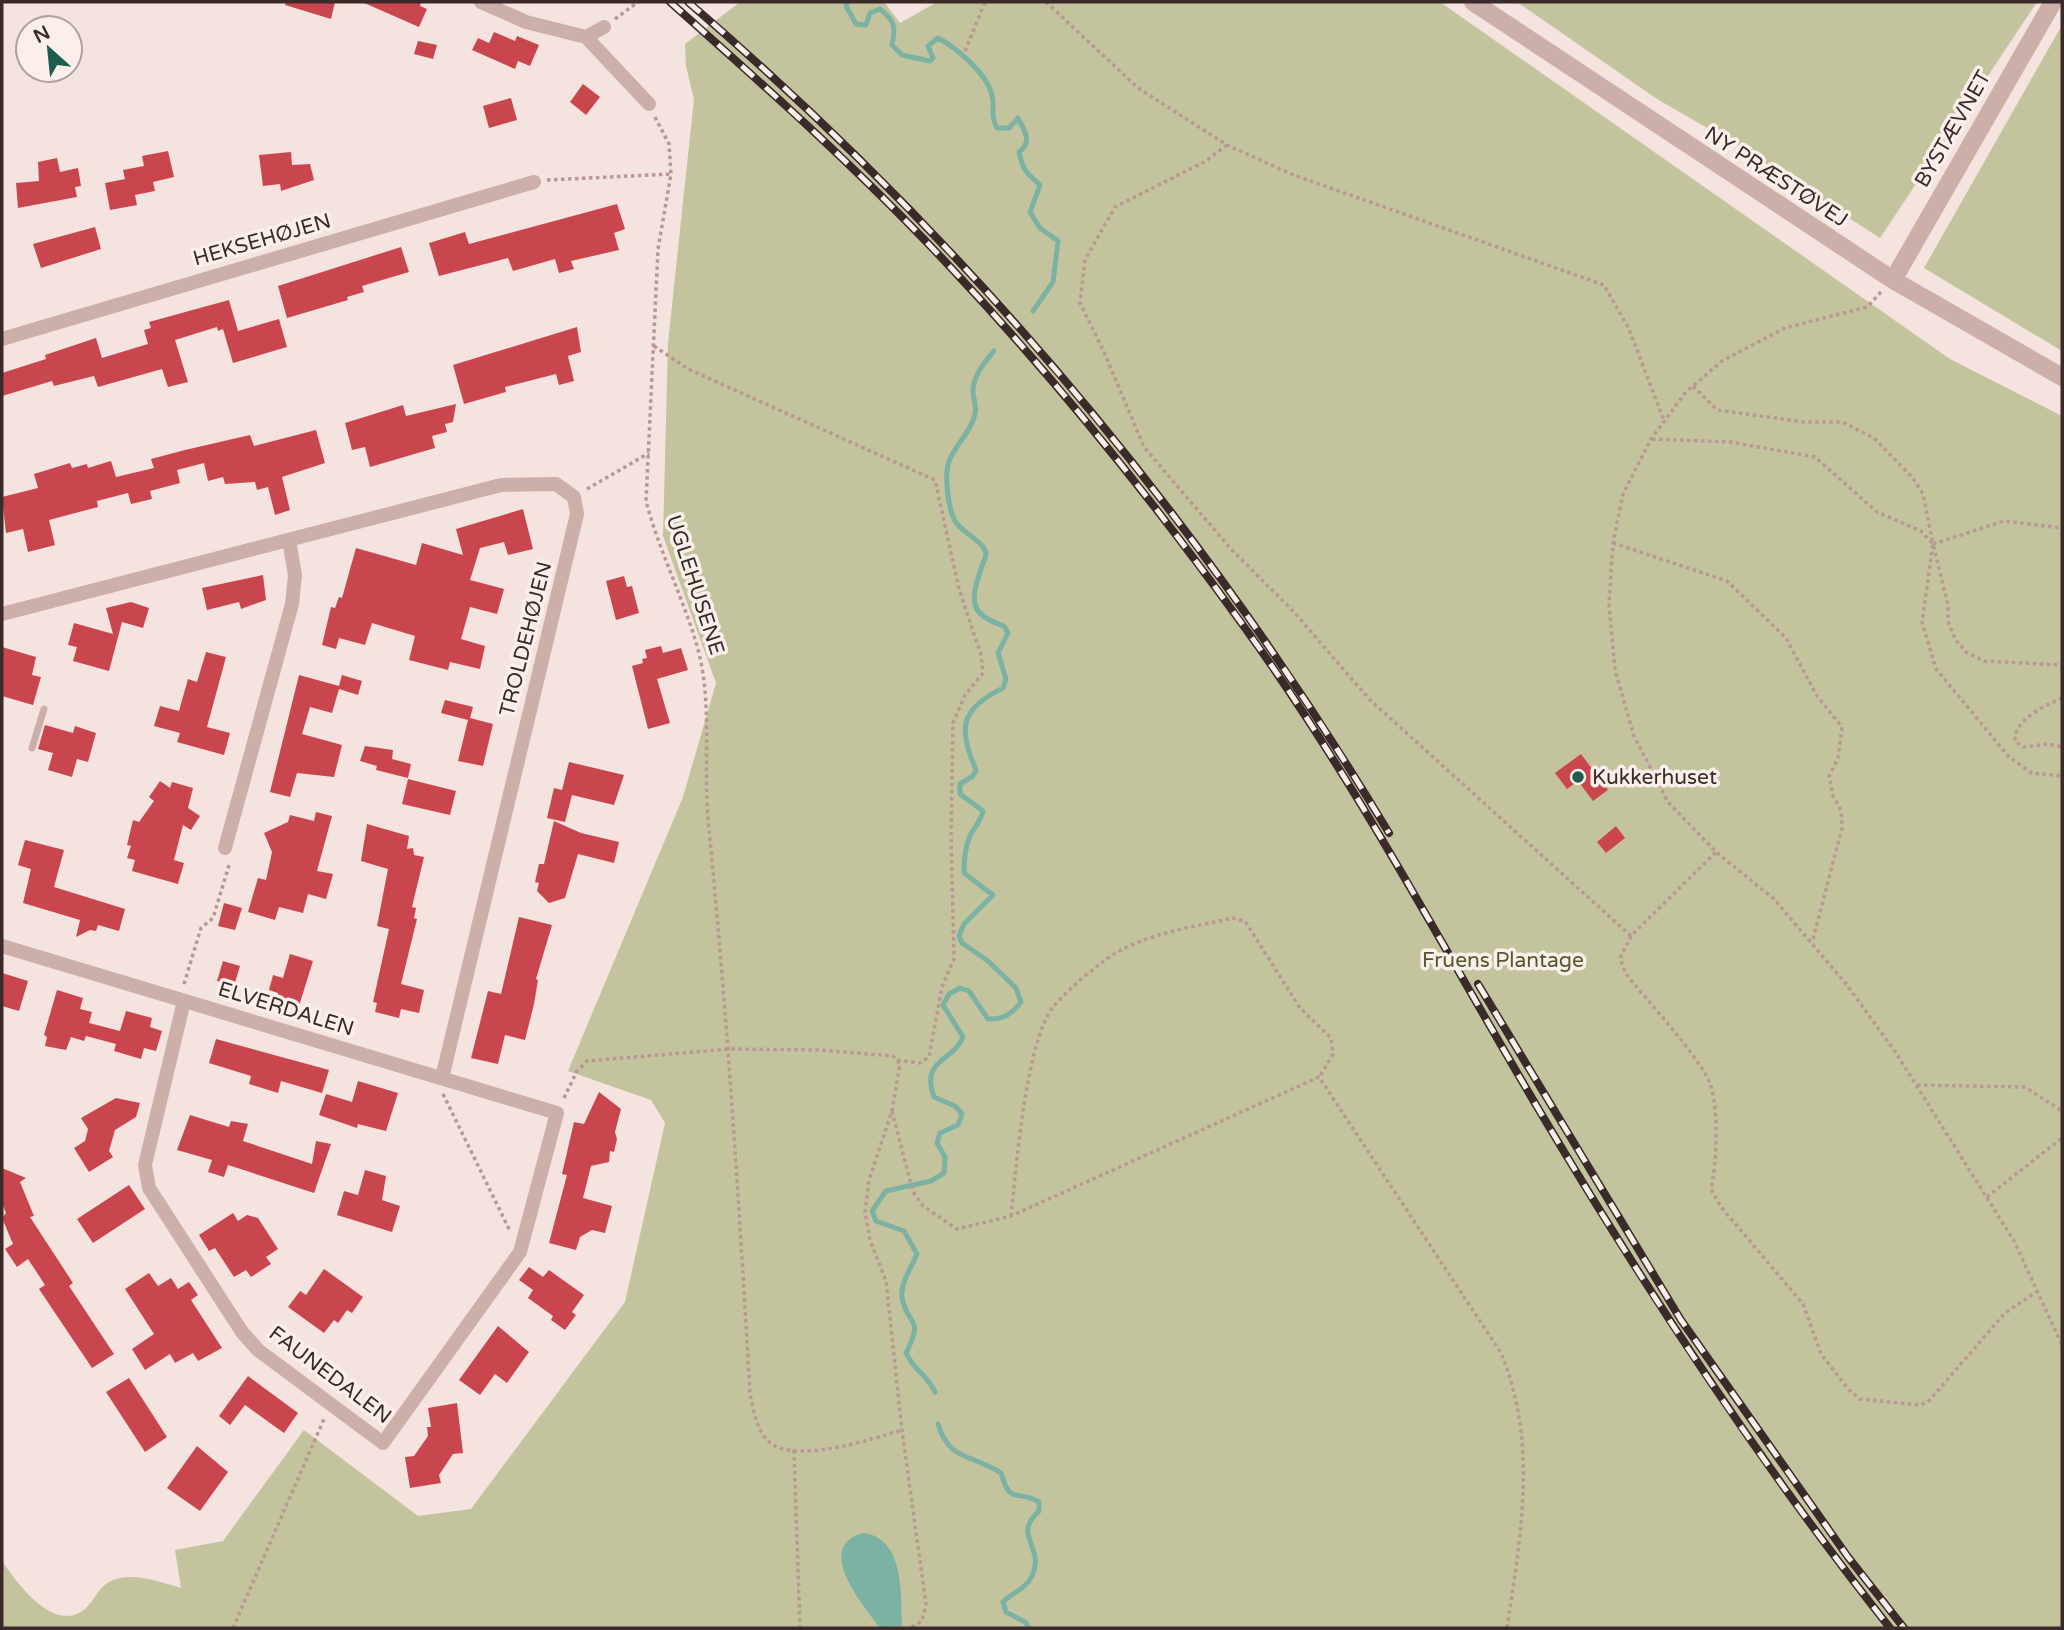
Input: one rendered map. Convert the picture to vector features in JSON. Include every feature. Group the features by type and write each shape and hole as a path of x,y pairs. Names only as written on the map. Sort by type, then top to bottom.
{"street":[{"path":"481,2 526,22 586,37 649,104"},
{"name":"NY PRÆSTØVEJ","path":"1473,2 1893,280 2062,377"},
{"name":"BYSTÆVNET","path":"1893,280 2053,2"},
{"path":"586,37 604,27"},
{"name":"HEKSEHØJEN","path":"2,339 534,182"},
{"path":"2,614 501,485 556,484 574,497"},
{"name":"TROLDEHØJEN","path":"442,1078 577,514 574,497"},
{"path":"225,848 292,604 295,575 289,540"},
{"name":"ELVERDALEN","path":"2,946 557,1113"},
{"name":"FAUNEDALEN","path":"184,1000 145,1165 149,1188 242,1332 258,1350 383,1443 520,1252 557,1113"}],"lane":[{"path":"32,748 44,709"}],"path":[{"path":"604,27 638,2"},
{"path":"965,51 985,2"},
{"path":"1046,2 1138,88 1227,145 1291,174 1604,285 1629,330 1665,423"},
{"name":"UGLEHUSENE","path":"649,104 669,144 671,174 659,249 646,501 654,533 697,646 707,706 705,787 730,1049 750,1394 758,1427 772,1444 794,1450"},
{"path":"1227,145 1206,161 1115,207 1085,260 1080,303 1144,447 1230,548 1293,611 1370,700 1631,936"},
{"path":"534,182 569,177 671,174"},
{"path":"1893,280 1867,307 1785,328 1722,361 1692,386 1651,439 1623,494 1613,543 1609,604 1615,670 1634,736 1668,802 1716,852 1774,899 1847,985 1917,1085 2014,1241 2062,1345"},
{"path":"654,346 688,369 935,480 956,577 981,655 983,673 965,695 953,723 951,834 954,959 942,987 929,1057 920,1063 896,1059"},
{"path":"1692,386 1717,410 1804,422 1842,422 1874,438 1913,478 1923,494 1948,604 1948,621 1955,639 1967,653 1984,661 2062,665"},
{"path":"1651,439 1730,442 1815,457 1877,512 1921,531 1933,544"},
{"path":"574,497 649,453"},
{"path":"1933,544 2004,521 2062,528"},
{"path":"1613,543 1727,581 1786,638 1817,696 1842,727 1838,758 1829,776 1833,796 1841,810 1842,828 1812,943"},
{"path":"1933,544 1923,622 1936,669 2009,757 2032,773 2062,776"},
{"path":"2062,698 2021,722 2014,733 2015,741 2023,747 2048,744 2062,747"},
{"path":"184,1000 184,982 201,928 213,918 231,858 225,848"},
{"path":"1716,852 1631,936 1620,958 1626,974 1709,1078 1714,1103 1715,1174 1711,1189 1721,1207 1803,1304 1821,1354 1849,1391 1860,1399 1920,1405 1928,1402 2005,1313 2037,1292"},
{"path":"892,1111 913,1192 923,1206 957,1229 1011,1216 1320,1077 1333,1054 1331,1038 1300,1008 1245,921 1232,918 1148,939 1114,954 1053,1006 1042,1026 1023,1112 1011,1216"},
{"path":"557,1113 576,1071 587,1061 730,1049 819,1050 893,1056 900,1064 892,1111 869,1180 865,1212 870,1240 886,1281 902,1430 926,1604 922,1621 910,1628"},
{"path":"1320,1077 1501,1353 1514,1385 1523,1428 1525,1480 1507,1628"},
{"path":"442,1078 441,1089 520,1252"},
{"path":"1917,1085 2025,1087 2062,1111"},
{"path":"1987,1197 2062,1138"},
{"path":"233,1628 330,1404"},
{"path":"800,1628 794,1450 846,1447 902,1430"}],"green space":[{"name":"Fruens Plantage","path":"740,2 884,2 900,23 937,2 1440,2 1950,359 2062,416 2062,1628 2,1628 2,1561 36,1602 58,1615 70,1616 81,1612 106,1584 119,1578 146,1578 181,1588 175,1550 223,1541 304,1430 418,1516 471,1509 625,1302 665,1123 651,1100 568,1071 683,797 716,683 663,536 668,343 694,99 686,66 685,44"},
{"path":"1517,2 2037,2 1880,238 1730,141 1657,99"},
{"path":"2062,25 2062,351 1924,268"}],"water":[{"path":"863,1533 877,1537 887,1545 894,1557 900,1585 902,1626 880,1628 847,1578 842,1564 842,1551 848,1540"}],"building":[{"path":"286,2 335,2 331,19 285,5"},
{"path":"362,2 421,2 420,6 427,9 419,27"},
{"path":"494,32 515,41 517,36 539,45 530,66 518,61 515,69 472,50 478,38 489,43"},
{"path":"418,41 437,45 433,59 414,54"},
{"path":"583,84 600,97 586,115 570,102"},
{"path":"511,98 517,120 489,128 483,106"},
{"path":"168,151 174,177 153,182 155,191 135,195 137,205 110,210 105,183 125,179 123,170 144,166 142,156"},
{"path":"291,152 292,165 310,164 314,180 281,191 280,184 263,186 259,155"},
{"path":"57,158 60,172 78,168 81,186 75,187 77,197 18,208 16,183 39,181 38,162"},
{"path":"617,204 625,229 614,233 619,250 571,261 574,269 559,273 555,259 513,271 508,258 439,276 429,243 465,232 469,244"},
{"path":"95,227 101,249 41,268 33,244"},
{"path":"401,247 409,272 362,286 364,292 347,297 348,300 287,318 278,286"},
{"path":"229,300 238,331 279,319 287,347 233,363 223,329 218,331 217,327 175,340 188,382 168,387 162,369 98,387 94,376 54,386 52,381 2,396 2,373 46,359 45,355 96,338 102,358 148,344 144,330 151,328 149,322"},
{"path":"577,327 581,352 568,356 574,381 559,385 556,374 505,387 506,392 464,404 453,365"},
{"path":"456,404 453,422 445,424 447,432 432,436 435,448 370,467 365,447 352,450 345,423 403,405 406,416"},
{"path":"316,430 325,463 282,477 290,510 275,515 268,487 257,490 255,482 225,484 223,477 208,481 204,463 177,470 180,483 150,491 152,499 131,504 128,493 97,501 98,507 49,520 55,545 28,552 23,529 6,533 2,497 38,488 34,474 70,463 72,468 87,464 88,468 111,461 116,477 154,468 151,459 185,450 250,435 254,446"},
{"path":"523,509 533,549 508,555 504,542 480,548 470,580 504,589 497,614 470,607 461,639 485,646 480,669 450,662 448,670 409,660 415,636 372,623 365,645 339,638 336,649 322,645 331,607 335,608 339,597 342,598 356,548 416,565 422,543 463,555 456,529"},
{"path":"263,575 266,600 241,609 239,602 207,610 202,588"},
{"path":"624,576 627,587 632,586 639,613 616,620 606,581"},
{"path":"131,602 149,608 143,628 122,622 109,671 73,661 77,647 68,645 74,623 113,634 106,608"},
{"path":"661,646 663,653 681,648 688,670 657,679 670,723 648,729 632,666 643,663 642,659 647,658 645,650"},
{"path":"2,647 36,657 32,675 41,677 33,705 2,696"},
{"path":"206,652 226,657 207,727 230,733 224,755 177,742 180,733 154,726 160,706 179,711 188,679 197,682"},
{"path":"299,675 339,686 342,675 362,681 358,695 339,689 332,713 310,707 302,734 342,745 334,777 297,773 290,797 270,792"},
{"path":"445,700 473,707 470,718 493,724 483,766 458,761 468,720 441,713"},
{"path":"45,725 73,733 75,726 96,733 88,762 77,759 72,777 48,770 53,753 38,749"},
{"path":"365,746 393,750 392,759 411,764 408,778 376,770 377,766 360,761"},
{"name":"Kukkerhuset","path":"1581,754 1608,790 1593,801 1578,781 1567,789 1555,773"},
{"path":"569,762 624,775 614,805 572,795 565,822 547,818 554,788 562,790"},
{"path":"408,779 456,791 450,815 402,804"},
{"path":"160,781 170,788 172,782 193,788 188,808 200,816 191,830 183,825 174,860 184,863 178,884 132,871 135,860 127,858 133,820 139,822 154,801 149,797"},
{"path":"316,812 332,816 317,871 333,874 326,899 308,894 303,913 279,907 275,920 248,912 258,878 266,880 272,852 264,833 288,822 290,815 314,821"},
{"path":"554,821 581,833 619,842 614,863 578,854 565,898 549,903 537,891 539,883 535,882 539,864 544,864"},
{"path":"367,824 409,836 407,849 413,848 414,855 424,857 412,907 416,908 414,918 417,919 401,984 424,990 419,1013 401,1009 399,1018 375,1012 377,1003 373,1002 389,929 377,926 388,869 361,861"},
{"path":"1616,826 1625,838 1606,853 1597,842"},
{"path":"25,840 64,850 54,887 125,909 119,931 98,925 96,931 90,930 76,937 80,920 23,903 31,869 18,865"},
{"path":"224,903 242,908 235,930 218,926"},
{"path":"519,917 552,925 536,979 534,1004 525,1040 505,1035 498,1064 471,1058 488,991 501,994"},
{"path":"290,954 313,961 299,1006 277,999 278,993 269,990 273,975 283,978"},
{"path":"223,961 240,966 234,986 217,981"},
{"path":"2,973 28,981 19,1011 2,1006"},
{"path":"57,990 83,998 80,1009 92,1012 89,1023 120,1031 126,1011 152,1018 150,1027 162,1031 156,1051 144,1048 141,1059 114,1051 116,1044 86,1036 84,1041 71,1037 66,1050 45,1046 47,1037 44,1035"},
{"path":"216,1039 329,1070 322,1093 281,1081 278,1093 249,1084 251,1076 209,1063"},
{"path":"358,1081 398,1093 386,1131 358,1124 357,1128 319,1115 326,1094 352,1102"},
{"path":"599,1092 621,1109 615,1132 617,1139 614,1152 610,1151 609,1162 591,1166 583,1198 612,1206 605,1233 592,1230 580,1237 576,1250 549,1243 567,1175 562,1174 574,1122 584,1124"},
{"path":"116,1098 140,1103 136,1117 115,1130 109,1151 113,1157 89,1172 74,1148 85,1141 88,1129 81,1118"},
{"path":"190,1115 229,1127 231,1121 248,1124 243,1141 312,1164 316,1141 331,1144 314,1193 228,1165 224,1177 208,1172 212,1160 177,1150"},
{"path":"2,1168 26,1178 20,1182 34,1216 30,1217 73,1283 69,1286 114,1354 92,1368 39,1289 45,1285 28,1259 17,1267 5,1249 13,1244 2,1218 6,1213 2,1203"},
{"path":"365,1170 386,1176 382,1200 400,1206 392,1232 337,1215 344,1191 358,1195"},
{"path":"129,1185 145,1209 93,1243 77,1219"},
{"path":"233,1213 238,1221 247,1215 258,1218 278,1249 266,1257 271,1264 251,1277 246,1270 234,1277 215,1248 209,1251 199,1235"},
{"path":"529,1267 543,1277 549,1270 584,1295 572,1312 576,1315 565,1330 551,1320 553,1316 528,1298 533,1290 519,1280"},
{"path":"324,1269 363,1297 352,1313 347,1310 338,1323 334,1320 324,1333 288,1307 300,1291 306,1295"},
{"path":"149,1273 158,1286 171,1278 178,1289 189,1282 198,1295 191,1300 222,1348 198,1361 193,1353 175,1363 170,1354 145,1370 132,1349 154,1334 125,1289"},
{"path":"498,1326 529,1352 507,1383 495,1374 480,1395 459,1380"},
{"path":"248,1376 298,1413 284,1433 245,1405 230,1425 219,1416"},
{"path":"129,1378 167,1437 145,1452 106,1392"},
{"path":"457,1403 463,1453 453,1454 439,1475 441,1483 410,1488 405,1457 414,1456 428,1436 427,1427 431,1427 428,1408"},
{"path":"197,1446 228,1472 200,1511 167,1488"}],"waterway":[{"path":"848,2 846,6 856,24 866,25 870,13 880,9 885,13 893,25 892,45 902,55 930,61 933,58 928,46 938,38 946,42 970,62 989,87 997,128 1009,128 1018,118 1027,140 1019,152 1023,165 1040,185 1030,212 1040,228 1058,241 1053,282 1033,311"},
{"path":"935,1392 906,1353 914,1327 904,1307 902,1292 917,1254 904,1231 876,1221 872,1211 886,1191 931,1181 944,1173 945,1157 937,1143 940,1133 958,1125 962,1114 955,1106 934,1097 931,1085 934,1068 952,1052 963,1037 943,1005 949,994 960,988 969,991 988,1019 1007,1015 1021,1002 1016,988 988,961 962,943 959,936 964,924 993,895 964,873 968,842 983,811 960,794 960,784 973,776 976,770 967,742 967,721 978,704 1003,688 1006,679 998,653 1008,633 1004,626 984,617 975,605 975,590 986,554 985,549 954,519 948,499 947,474 949,461 975,414 973,391 976,377 994,351"},
{"path":"938,1424 948,1445 955,1451 1001,1473 1011,1493 1039,1502 1039,1511 1028,1528 1035,1557 1032,1576 1023,1587 1003,1602 1006,1612 1025,1622 1029,1628"}],"railway":[{"path":"670,2 850,166 953,270 1068,400 1141,489 1211,581 1324,745 1539,1110 1663,1310 1795,1503 1890,1628"},
{"path":"688,2 790,93 888,188 982,287 1072,389 1158,495 1239,605 1316,717 1389,833"},
{"path":"1478,984 1681,1320 1848,1557 1904,1628"}],"place":[{"name":"Kukkerhuset","path":"1578,777"}]}
